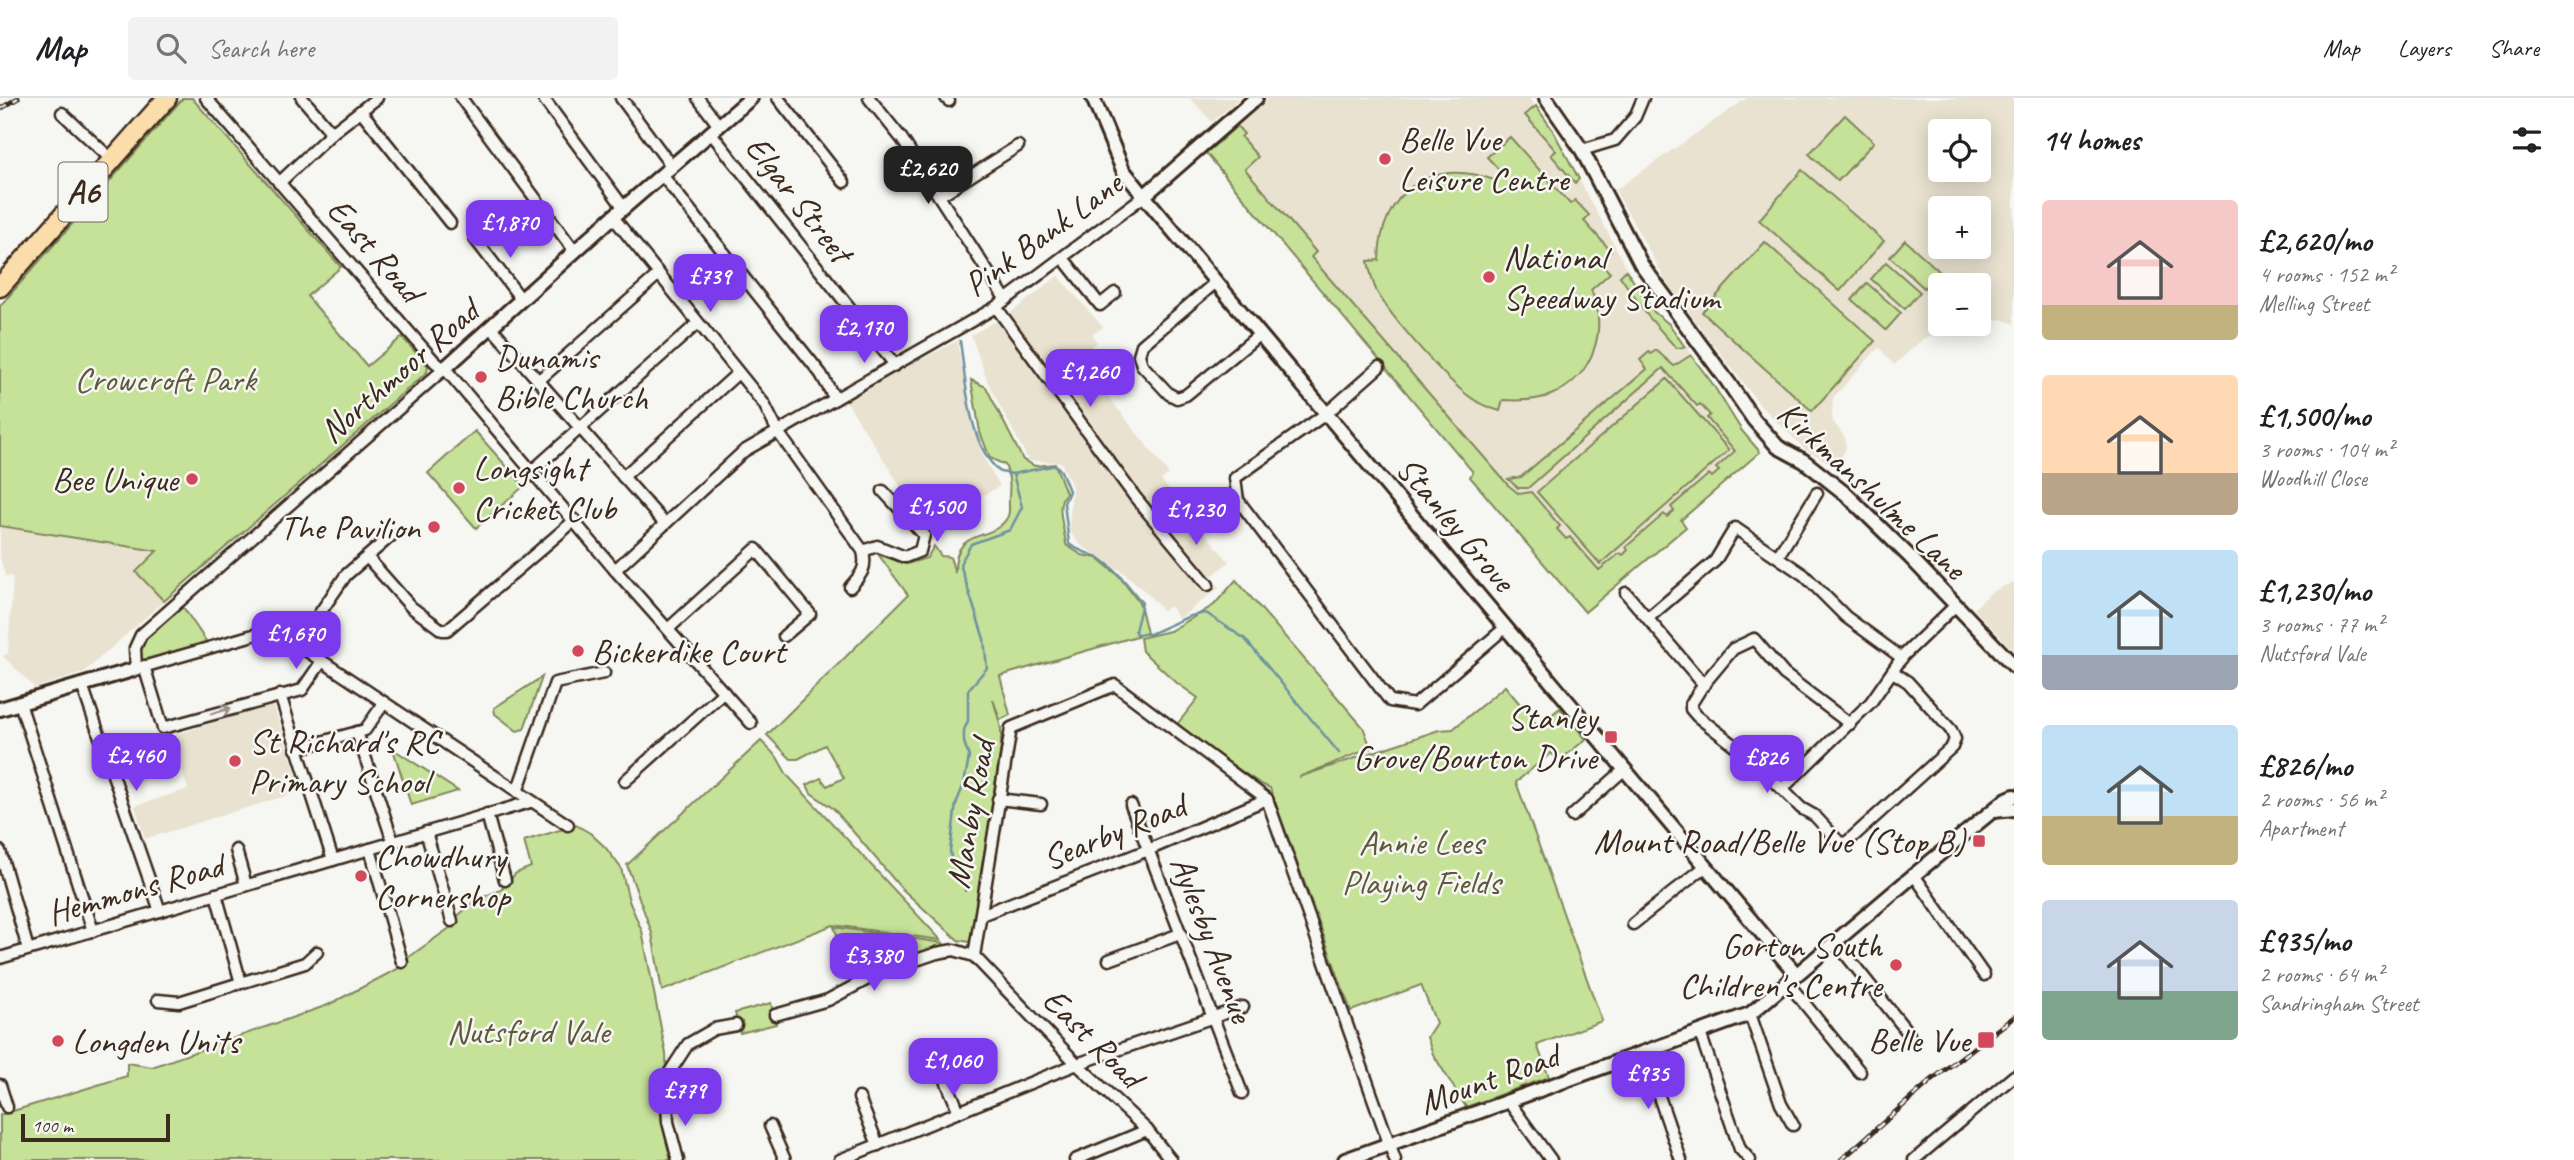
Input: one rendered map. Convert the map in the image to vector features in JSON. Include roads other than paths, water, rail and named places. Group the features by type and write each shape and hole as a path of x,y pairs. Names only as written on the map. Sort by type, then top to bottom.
{"highway":[{"name":"A6","path":"0,287 167,98"}],"street":[{"name":"East Road","path":"206,98 751,723"},
{"path":"302,98 332,133"},
{"path":"279,183 332,133 377,98"},
{"path":"460,98 575,252"},
{"path":"542,98 624,208"},
{"path":"621,98 667,171 821,374 835,399"},
{"name":"Elgar Street","path":"698,98 715,129 895,365"},
{"name":"Northmoor Road","path":"140,668 135,648 141,635 751,98"},
{"path":"778,98 844,182"},
{"path":"869,98 902,139 1006,300"},
{"name":"Stanley Grove","path":"1093,98 1123,170 1706,866 1791,978"},
{"name":"Pink Bank Lane","path":"615,570 744,451 996,307 1144,196 1256,98"},
{"name":"Kirkmanshulme Lane","path":"1546,98 1582,150 1641,264 1760,428 1778,447 1804,461 1847,495 2014,666"},
{"path":"1582,150 1615,139 1635,117 1643,98"},
{"path":"361,111 450,223"},
{"path":"62,113 111,159"},
{"path":"939,196 1018,146"},
{"path":"613,217 764,404 778,432 863,551 866,564 863,573 850,587"},
{"path":"475,240 522,299"},
{"path":"1063,258 1100,305 1115,292"},
{"path":"538,380 659,274"},
{"path":"1216,282 1142,345 1139,355 1142,365 1169,394 1177,398 1186,395 1260,334"},
{"path":"996,307 1135,497 1208,585"},
{"path":"532,471 698,323"},
{"path":"491,327 665,524"},
{"path":"1379,367 1327,413 1235,478 1238,500 1390,701 1415,705 1506,627"},
{"path":"623,477 738,373"},
{"path":"863,551 877,547 905,557 920,551 924,535 883,491"},
{"path":"1778,556 1817,493"},
{"path":"367,557 411,607 442,630 447,630 459,623 575,520"},
{"path":"1647,618 1715,561 1735,528 1804,575 1846,617 1902,658"},
{"path":"298,645 346,575 392,535"},
{"path":"668,629 755,549 810,614 784,636"},
{"path":"1626,593 1704,685"},
{"path":"1783,788 1871,702 1902,658 1956,605"},
{"path":"0,709 274,629 568,825"},
{"path":"1850,724 1784,674 1754,639 1733,649 1691,704 1691,709 1697,716 1752,759 1801,808 1815,816 1839,842 1846,843 1952,747 1955,739 1951,730 1908,682 1893,672"},
{"path":"140,668 163,728 302,690 322,661"},
{"path":"517,792 555,683 604,673"},
{"path":"82,685 160,911"},
{"name":"Manby Road","path":"974,956 1011,728 1115,685 1267,799"},
{"path":"625,781 724,692"},
{"path":"280,695 333,860"},
{"path":"20,703 93,930"},
{"path":"296,749 365,730 384,703"},
{"path":"356,732 393,842"},
{"path":"1572,816 1625,769"},
{"name":"Mount Road","path":"1345,1160 1750,1014 1913,875 2014,796"},
{"path":"998,799 1041,804"},
{"path":"1267,799 1395,1160"},
{"name":"Searby Road","path":"981,915 1148,850 1267,799"},
{"name":"Hemmons Road","path":"0,958 530,802"},
{"name":"Aylesby Avenue","path":"1131,805 1241,1093"},
{"path":"1993,811 2014,809"},
{"path":"487,814 505,880"},
{"path":"426,832 452,921"},
{"path":"370,849 402,962"},
{"name":"Hemmons Road","path":"236,850 246,885"},
{"path":"0,851 28,949"},
{"path":"1633,924 1706,866"},
{"path":"1913,875 1984,975"},
{"path":"216,894 241,983"},
{"path":"1109,960 1181,934"},
{"path":"1835,942 1909,1034"},
{"path":"775,1015 828,1000 881,972 937,953 954,950 974,956"},
{"path":"158,1000 179,1002 305,963 317,952"},
{"name":"East Road","path":"974,956 1077,1064 1147,1130 1171,1160"},
{"path":"1791,978 1860,1072"},
{"path":"839,1160 1077,1064 1243,1007"},
{"path":"1750,1014 1781,1104 1793,1125"},
{"path":"678,1160 668,1122 666,1078 688,1044 713,1029 736,1025"},
{"path":"1700,1033 1740,1149 1750,1160"},
{"path":"1644,1053 1681,1160"},
{"path":"938,1061 959,1112"},
{"path":"1914,1160 2014,1076"},
{"path":"0,1085 7,1108"},
{"path":"859,1098 878,1144"},
{"path":"1509,1102 1551,1160"},
{"path":"770,1126 785,1160"},
{"path":"1075,1160 1147,1130"}],"waterway":[{"path":"960,341 970,411 981,446 989,460 1000,472 1013,474 1056,465 1069,491 1064,503 1069,544 1105,562 1142,603 1136,634 1150,634 1190,616 1206,613 1245,639 1339,753"},
{"path":"965,891 965,883 952,864 950,851 956,804 964,784 969,757 964,742 964,730 968,721 968,690 987,668 984,639 960,564 971,544 1010,530 1022,507 1013,474"}],"railway":[{"path":"0,109 18,98"},
{"path":"1841,1160 1933,1079 2014,1017"}],"place":[{"name":"Belle Vue Leisure Centre","path":"1385,159"},
{"name":"National Speedway Stadium","path":"1489,277"},
{"name":"Dunamis Bible Church","path":"481,377"},
{"name":"Bee Unique","path":"192,479"},
{"name":"Longsight Cricket Club","path":"459,488"},
{"name":"The Pavilion","path":"434,527"},
{"name":"Bickerdike Court","path":"578,651"},
{"name":"Stanley Grove/Bourton Drive","path":"1611,737"},
{"name":"St Richard's RC Primary School","path":"235,761"},
{"name":"Mount Road/Belle Vue (Stop B)","path":"1979,841"},
{"name":"Chowdhury Cornershop","path":"361,876"},
{"name":"Gorton South Children's Centre","path":"1896,965"},
{"name":"Belle Vue","path":"1986,1040"},
{"name":"Longden Units","path":"58,1041"}],"park label":[{"name":"Crowcroft Park","path":"165,379"},
{"name":"Annie Lees Playing Fields","path":"1421,862"},
{"name":"Nutsford Vale","path":"528,1031"}]}
